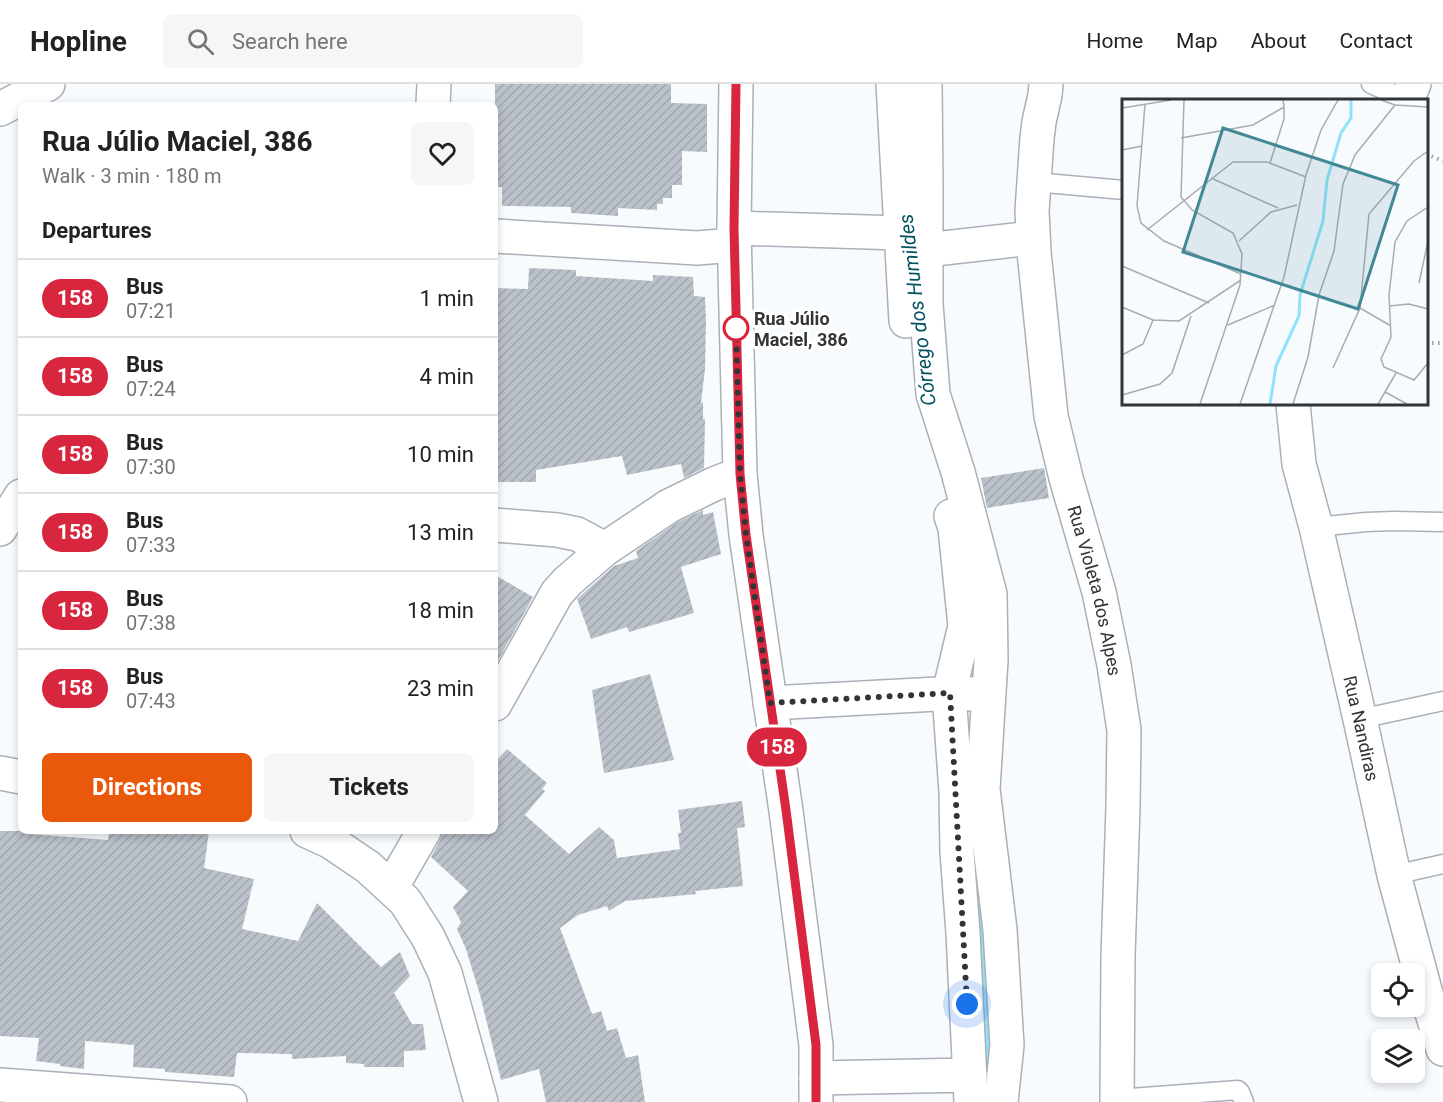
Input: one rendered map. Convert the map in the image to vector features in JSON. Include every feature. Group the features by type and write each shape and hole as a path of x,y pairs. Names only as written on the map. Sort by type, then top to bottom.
{"street":[{"path":"0,110 48,84"},
{"path":"434,84 434,102"},
{"path":"736,84 734,237 740,474 746,535 816,1045 816,1090 971,1089 957,852 956,792 969,694"},
{"path":"892,84 916,236"},
{"path":"925,84 909,373 956,539 969,694 1000,930 1006,1045 1001,1102"},
{"name":"Rua Violeta dos Alpes","path":"1046,84 1037,138 1032,211 1050,416 1099,592 1124,730 1117,1101"},
{"path":"1407,99 1414,84"},
{"path":"498,236 697,248 734,237 1033,238"},
{"name":"Rua Nandiras","path":"1293,405 1299,464 1316,527 1394,875 1441,1035"},
{"path":"498,699 557,593 574,575 605,549 669,506 740,474"},
{"path":"0,528 18,501"},
{"path":"498,525 577,534 605,549"},
{"path":"770,703 969,694"},
{"path":"0,774 18,777"},
{"path":"314,834 331,842 368,867 405,901 428,937 445,973 481,1102"},
{"path":"391,888 422,834"},
{"path":"0,1085 230,1102"}],"lane":[{"path":"1371,84 1405,99"},
{"path":"1034,182 1122,190"},
{"path":"1316,527 1366,522 1443,522"},
{"path":"1360,719 1443,701"},
{"path":"1394,875 1443,864"},
{"path":"1117,1101 1239,1090 1244,1102"}],"path":[{"path":"1428,155 1443,161"}],"building":[{"path":"495,84 671,84 671,103 707,104 707,152 682,151 682,185 672,185 672,198 663,198 663,204 657,204 657,210 618,208 618,216 571,213 571,207 502,206 502,187 498,187 498,102 495,102"},
{"path":"529,268 576,270 576,276 653,281 653,275 693,277 694,296 705,297 705,369 701,403 703,402 703,419 705,419 704,468 684,478 681,464 627,475 622,456 536,470 536,482 498,482 498,288 528,289"},
{"path":"1044,468 1049,498 987,508 981,478"},
{"path":"703,510 703,515 713,512 721,554 681,567 694,613 629,632 627,627 591,639 577,599 614,566 638,558 636,551 678,522"},
{"path":"498,577 533,597 498,661"},
{"path":"650,674 674,760 604,773 592,690"},
{"path":"507,749 547,783 542,789 545,791 525,815 569,854 599,827 614,840 617,858 680,849 678,833 681,833 678,810 742,801 745,827 737,828 743,886 695,891 696,894 625,901 609,911 607,906 578,915 560,928 592,1014 601,1011 607,1031 617,1028 626,1058 638,1055 645,1102 546,1102 539,1069 501,1080 480,995 466,949 457,929 461,922 453,907 468,891 431,857 442,834 498,834 498,759"},
{"path":"0,831 108,840 109,834 209,834 204,868 254,879 242,929 298,941 317,903 381,967 400,952 410,976 394,993 412,1024 423,1024 426,1050 404,1051 404,1067 364,1067 364,1064 346,1063 346,1056 292,1059 292,1054 237,1053 234,1077 165,1072 165,1069 133,1067 134,1045 85,1041 84,1069 60,1066 60,1064 36,1061 39,1038 0,1036"}],"waterway":[{"name":"Córrego dos Humildes","path":"977,907 989,1003 985,1073"}],"bus line":[{"name":"158","path":"736,84 734,228 740,474 746,535 786,810 816,1045 816,1102"}],"place":[{"name":"Rua Júlio Maciel, 386","path":"736,328"}],"route":[{"path":"736,328 740,474 746,535 770,703 950,693 967,1004"}]}
